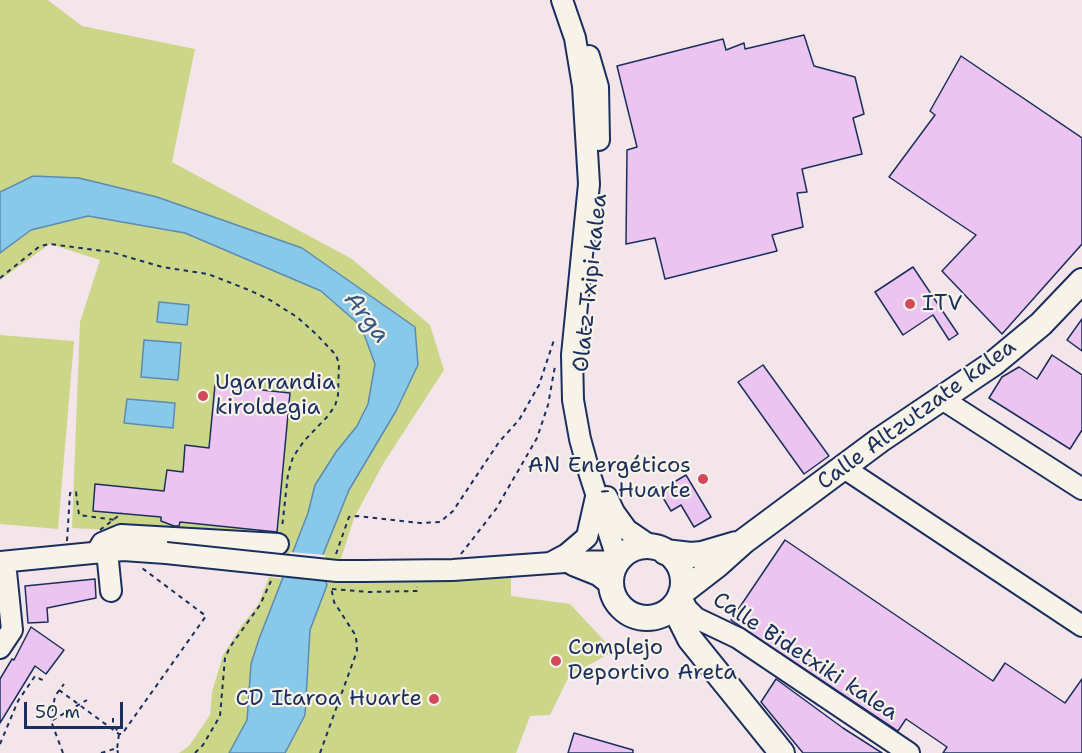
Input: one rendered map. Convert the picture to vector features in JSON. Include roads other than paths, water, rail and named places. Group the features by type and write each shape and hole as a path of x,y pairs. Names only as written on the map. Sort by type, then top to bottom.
{"main road":[{"name":"Calle Altzutzate kalea","path":"744,541 994,363 1041,324 1082,280"},
{"path":"744,541 678,598 664,614 653,618 640,618 629,614 620,606 614,595 613,571 618,561 633,549 659,549 691,555 722,550 744,541"},
{"path":"659,549 677,563 681,572 683,580 678,598 690,639 782,753"},
{"path":"653,618 684,644 771,753"}],"street":[{"name":"Olatz Txipi kalea","path":"562,0 575,38 583,86 589,184 572,355 573,400 580,439 618,561"},
{"name":"Olatz Txipi kalea","path":"572,0 598,87 601,186 580,350 582,404 599,481 614,512 627,530 659,549"},
{"path":"942,399 1082,489"},
{"path":"844,468 1082,626"},
{"path":"558,563 586,537 596,494"},
{"path":"111,591 102,543 121,535 278,544"},
{"path":"0,648 6,630 3,562 123,550 337,571 453,570 618,561"},
{"path":"558,563 598,576 612,586"},
{"name":"Calle Bidetxiki kalea","path":"678,598 696,618 738,638 909,753"}],"water":[{"name":"Arga","path":"33,176 79,178 157,197 302,248 415,327 418,365 396,411 349,490 320,562 327,585 310,630 305,715 285,753 229,753 247,720 251,664 308,513 315,485 336,452 357,426 368,404 375,364 361,326 321,291 185,233 88,216 31,230 0,253 0,192"},
{"path":"159,302 189,305 187,325 157,322"},
{"path":"144,340 181,343 178,380 141,377"},
{"path":"127,399 175,403 173,428 124,423"}],"place":[{"name":"ITV","path":"910,304"},
{"name":"Ugarrandia kiroldegia","path":"203,396"},
{"name":"AN Energéticos - Huarte","path":"703,479"},
{"name":"Complejo Deportivo Areta","path":"556,661"},
{"name":"CD Itaroa Huarte","path":"434,699"}]}
